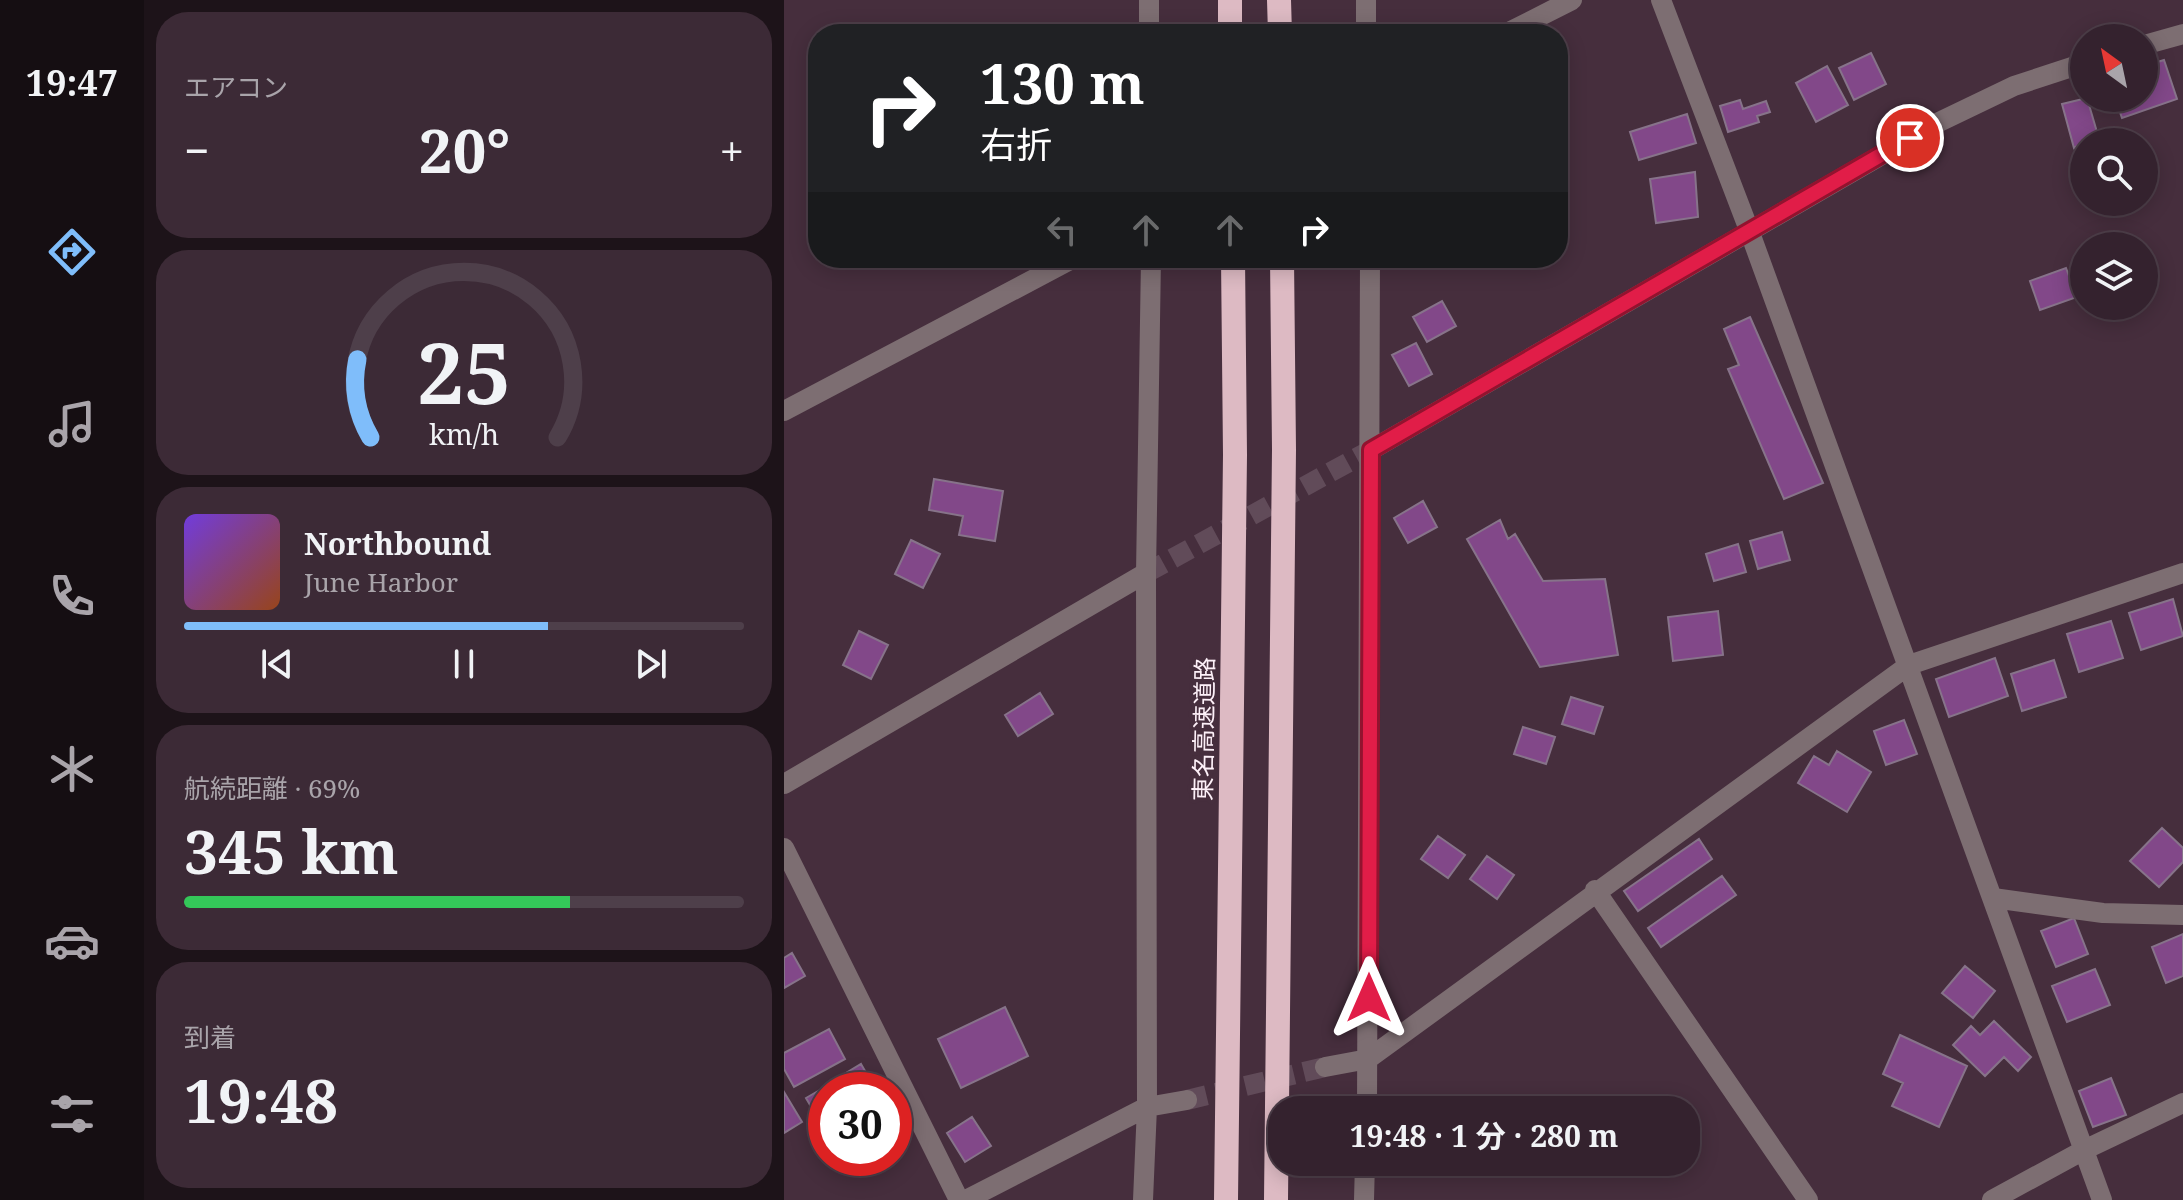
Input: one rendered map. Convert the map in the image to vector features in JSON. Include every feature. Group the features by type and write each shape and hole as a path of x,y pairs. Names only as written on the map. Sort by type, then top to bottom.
{"highway":[{"path":"1230,0 1230,24"},
{"path":"1279,0 1280,24"},
{"name":"東名高速道路","path":"1226,1200 1235,455 1233,268"},
{"path":"1276,1200 1284,450 1282,268"}],"street":[{"path":"1149,0 1149,24"},
{"path":"1366,0 1366,24"},
{"path":"1525,24 1572,0"},
{"path":"1661,0 1909,665 2102,1200"},
{"path":"2158,41 2183,34"},
{"path":"1371,450 1937,123 2014,86 2070,68"},
{"path":"784,411 1055,268"},
{"path":"1143,1200 1147,1107 1146,573 1151,268"},
{"path":"1367,1096 1370,268"},
{"path":"784,784 1146,573"},
{"path":"1325,1067 1368,1059 1595,890 1909,665 2183,573"},
{"path":"784,848 959,1200"},
{"path":"1595,890 1808,1200"},
{"path":"1993,898 2103,913 2183,915"},
{"path":"966,1200 1147,1107 1187,1100"},
{"path":"1992,1200 2084,1150 2183,1103"},
{"path":"1364,1200 1365,1176"}],"building":[{"path":"1871,53 1886,84 1854,100 1839,68"},
{"path":"2164,60 2177,99 2158,106 2158,62"},
{"path":"1827,66 1848,105 1816,122 1796,83"},
{"path":"1740,100 1743,109 1766,101 1770,112 1757,116 1759,122 1728,132 1720,106"},
{"path":"2070,102 2070,112 2091,112 2096,128 2070,128 2070,133 2062,104"},
{"path":"2120,112 2139,112 2122,118"},
{"path":"1687,114 1696,143 1639,160 1630,132"},
{"path":"1695,172 1698,217 1656,223 1650,179"},
{"path":"2066,268 2070,279 2070,299 2040,310 2030,281"},
{"path":"1442,301 1456,326 1427,342 1413,317"},
{"path":"1750,317 1823,483 1784,499 1728,369 1739,365 1724,329"},
{"path":"1416,343 1432,374 1409,386 1392,355"},
{"path":"934,479 1003,491 995,541 959,535 963,516 929,510"},
{"path":"1423,501 1437,527 1408,543 1394,518"},
{"path":"1500,520 1508,539 1515,534 1543,581 1605,579 1618,655 1540,667 1467,539"},
{"path":"1782,532 1790,560 1758,569 1750,541"},
{"path":"911,540 940,554 923,588 895,574"},
{"path":"1738,544 1746,572 1714,581 1706,554"},
{"path":"2173,599 2183,636 2141,650 2129,613"},
{"path":"1718,611 1723,655 1673,661 1668,617"},
{"path":"2111,621 2123,658 2079,672 2067,634"},
{"path":"859,631 888,645 871,679 843,665"},
{"path":"1995,658 2008,696 1949,717 1936,679"},
{"path":"2054,660 2066,697 2022,711 2011,674"},
{"path":"1040,693 1053,714 1018,736 1005,715"},
{"path":"1571,697 1603,707 1594,734 1562,724"},
{"path":"1904,720 1917,754 1886,765 1874,731"},
{"path":"1523,727 1555,737 1546,764 1514,754"},
{"path":"1837,751 1871,772 1847,812 1798,783 1814,756 1829,765"},
{"path":"2162,828 2183,848 2183,862 2159,887 2130,861"},
{"path":"1438,836 1465,855 1448,878 1421,859"},
{"path":"1699,839 1712,859 1638,911 1624,891"},
{"path":"1487,856 1514,875 1497,899 1470,879"},
{"path":"1722,876 1736,895 1661,947 1648,928"},
{"path":"2074,918 2088,954 2056,967 2041,931"},
{"path":"2183,934 2183,976 2166,983 2152,947"},
{"path":"792,953 805,976 784,988 784,958"},
{"path":"1965,966 1995,991 1973,1018 1942,993"},
{"path":"2095,969 2110,1005 2067,1022 2052,986"},
{"path":"1005,1007 1028,1056 961,1088 938,1039"},
{"path":"1994,1021 2031,1057 2018,1071 2004,1057 1985,1076 1953,1045 1971,1026 1980,1035"},
{"path":"829,1029 845,1059 821,1072 808,1072 808,1079 794,1087 784,1069 784,1053"},
{"path":"1900,1035 1967,1066 1939,1127 1892,1106 1903,1083 1883,1074"},
{"path":"861,1064 866,1072 848,1072"},
{"path":"2111,1078 2126,1115 2093,1127 2079,1091"},
{"path":"784,1092 802,1122 784,1133"},
{"path":"972,1117 991,1146 965,1162 947,1133"}],"tunnel":[{"path":"1146,573 1371,450"},
{"path":"1187,1100 1325,1067"}],"route":[{"path":"1369,998 1371,450 1910,138"}]}
